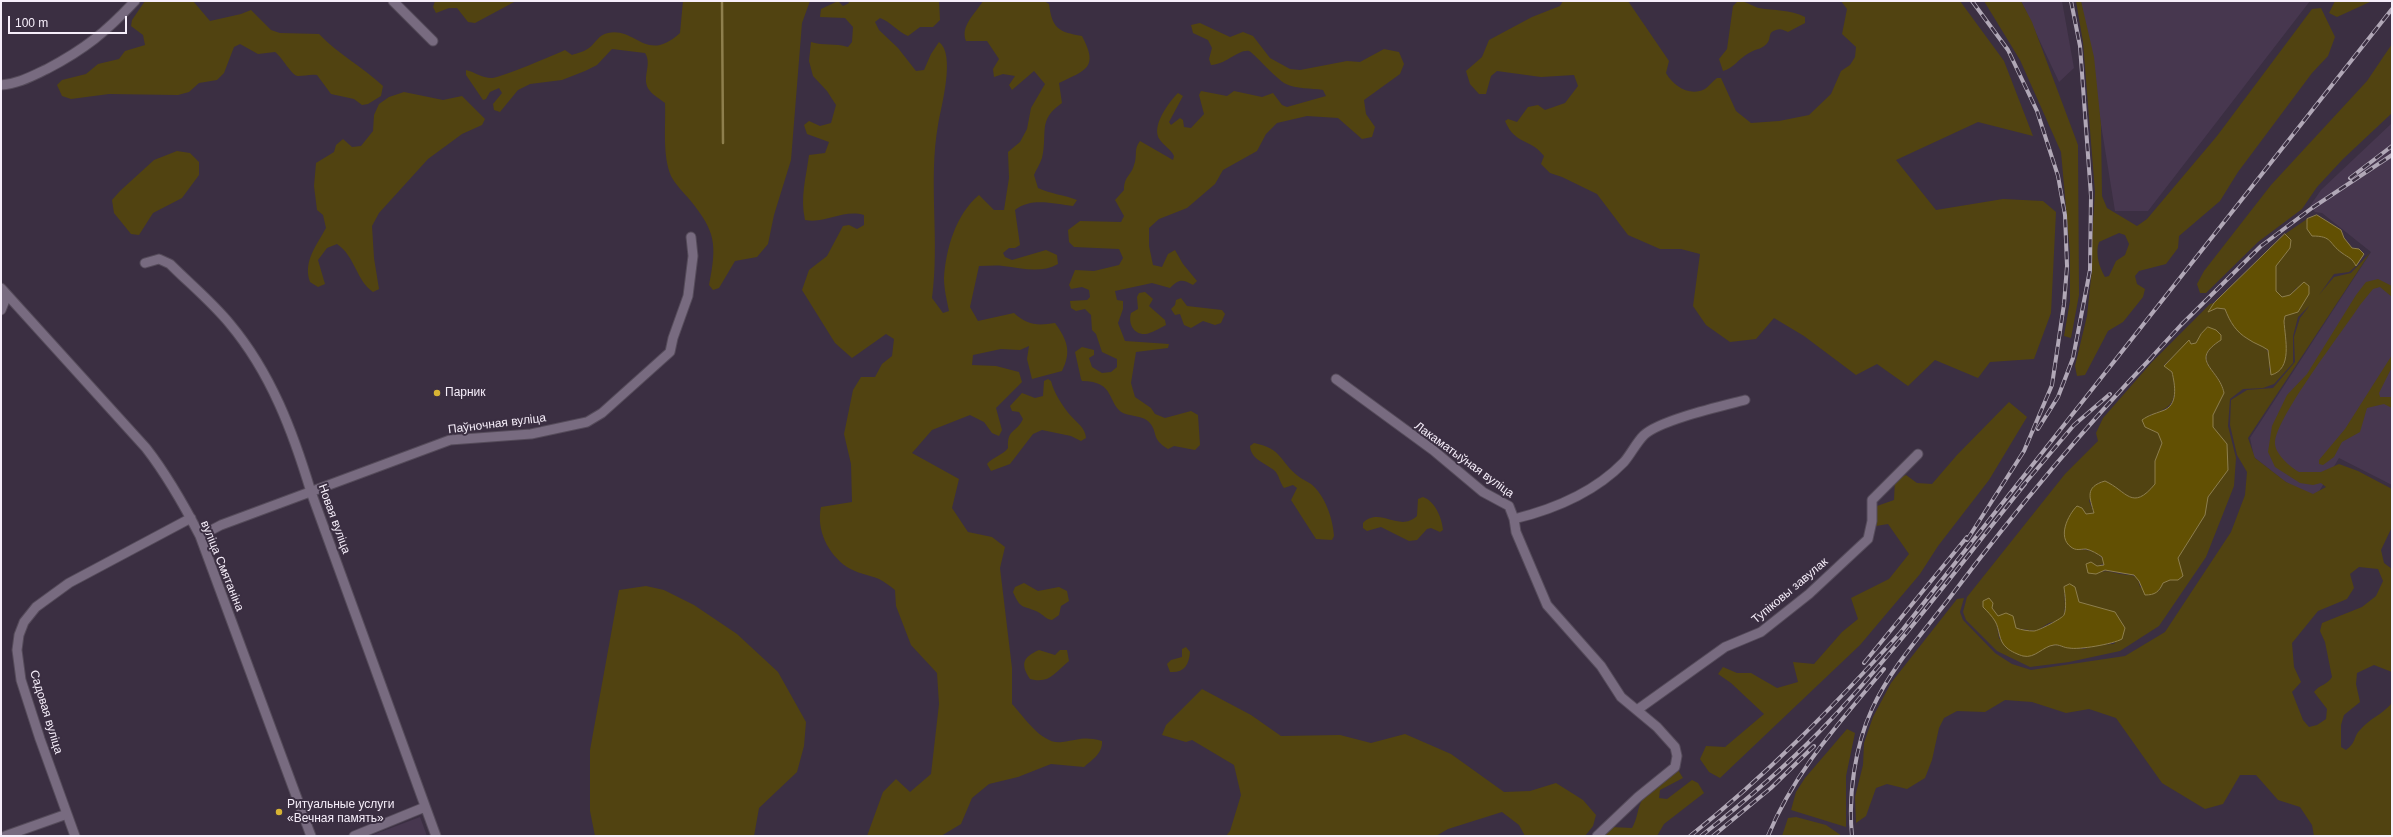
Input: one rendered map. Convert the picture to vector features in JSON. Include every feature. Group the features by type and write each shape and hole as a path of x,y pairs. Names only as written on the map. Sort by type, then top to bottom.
{"street":[{"path":"1,85 10,85 30,78 75,54 96,39 135,1"},
{"path":"393,1 433,42"},
{"name":"Паўночная вуліца","path":"200,536 221,525 450,440 531,434 587,422 602,413 670,352 673,338 688,296 693,256 691,237"},
{"name":"Новая вуліца","path":"145,263 159,259 170,264 230,324 268,378 299,452 436,836"},
{"name":"вуліца Смятаніна","path":"1,288 146,448 160,466 191,518 200,536 311,836"},
{"path":"1,310 7,295"},
{"name":"Лакаматыўная вуліца","path":"1336,379 1433,450 1483,492 1509,506 1514,518"},
{"path":"1597,836 1638,797 1675,767 1677,756 1675,747 1637,710 1621,697 1601,666 1547,605 1516,532 1514,518 1545,511 1590,489 1608,477 1625,461 1645,435 1658,428 1695,413 1745,400"},
{"name":"Тупіковы завулак","path":"1637,710 1725,647 1761,632 1814,589 1868,539 1872,521 1872,500 1918,454"},
{"name":"Садовая вуліца","path":"75,836 21,680 17,650 19,635 24,622 36,608 69,583 135,550 191,518"},
{"path":"354,836 425,808"},
{"path":"5,836 67,814"}],"shaded area":[{"path":"145,1 193,1 210,21 241,14 251,10 271,30 280,33 319,34 334,48 383,86 381,96 368,104 362,105 354,99 331,94 317,75 298,76 290,70 275,52 258,54 240,44 234,47 224,73 217,80 199,83 189,92 178,95 109,94 71,99 62,96 57,85 62,80 86,74 98,64 119,59 125,51 145,45 143,35 131,26 132,20"},
{"path":"435,1 516,1 475,23 468,22 457,8 449,8 436,13 433,7"},
{"path":"683,1 810,1 802,23 791,160 774,215 768,244 757,257 735,261 719,288 713,290 709,285 713,259 710,230 699,211 671,176 665,149 665,103 653,94 647,86 646,77 648,62 645,53 612,49 597,65 585,71 562,80 530,84 518,90 500,112 494,110 493,104 502,93 499,88 490,92 486,99 483,100 466,75 466,70 492,78 565,50 572,55 587,49 599,37 608,33 626,35 650,45 658,45 668,42 680,33"},
{"path":"838,1 843,6 849,3 848,1 939,1 940,20 933,27 920,27 908,36 880,18 875,22 879,30 898,48 916,71 924,70 931,54 939,42 944,48 947,69 946,81 935,146 935,255 932,298 943,313 949,311 944,286 945,267 950,244 958,222 971,203 979,195 994,210 1004,210 1009,178 1008,152 1020,142 1027,129 1031,108 1045,84 1034,71 1012,90 1009,85 1015,76 1003,74 994,77 993,69 999,59 987,41 966,41 965,30 969,20 983,1 1044,1 1049,4 1054,24 1067,33 1082,36 1089,55 1089,62 1083,71 1059,83 1062,103 1054,109 1046,121 1042,158 1034,175 1038,188 1077,200 1073,206 1036,202 1021,206 1015,210 1020,245 1015,248 1009,248 1003,253 1005,257 1012,260 1046,250 1057,255 1058,264 1038,270 1000,266 979,266 970,307 978,321 1014,313 1023,320 1033,324 1055,323 1063,335 1067,346 1067,357 1062,371 1032,379 1027,359 1029,346 1020,350 1001,349 973,355 972,365 996,366 1019,372 1022,382 996,408 1002,430 999,436 992,433 984,422 970,415 932,430 912,453 959,479 952,508 968,532 992,537 1005,547 1000,568 1012,668 1012,704 1034,729 1048,739 1055,742 1062,742 1090,739 1102,741 1102,745 1099,753 1084,767 1051,764 1018,777 989,784 972,798 961,824 941,836 867,836 883,792 896,779 910,792 931,774 939,704 937,673 911,645 896,606 895,590 879,579 854,571 840,562 825,541 820,524 821,507 852,502 851,464 844,434 853,390 861,377 875,377 882,364 892,356 894,339 886,334 852,358 835,343 802,290 809,270 827,256 843,226 849,225 857,229 864,225 864,215 849,214 813,221 805,220 804,212 804,188 809,155 825,153 829,142 807,134 804,125 809,121 820,126 831,123 836,105 827,91 813,76 809,61 811,42 848,47 852,42 853,27 845,18 820,17 821,9"},
{"path":"1563,1 1628,1 1669,61 1666,73 1677,86 1694,92 1705,89 1717,78 1721,78 1736,111 1751,123 1779,121 1809,115 1831,94 1841,71 1850,65 1855,57 1856,47 1842,34 1847,9 1841,1 1960,1 2004,61 2033,136 1978,122 1896,160 1936,210 2003,199 2043,201 2056,212 2051,313 2034,359 1990,362 1978,378 1935,360 1908,386 1877,364 1856,375 1804,336 1774,318 1756,339 1730,342 1706,325 1693,306 1700,254 1681,249 1660,249 1628,235 1597,194 1562,177 1550,173 1541,164 1544,156 1533,146 1518,138 1509,129 1505,121 1508,119 1517,122 1528,107 1538,105 1545,110 1565,103 1578,86 1574,75 1541,77 1497,71 1491,76 1486,94 1479,94 1470,84 1466,71 1482,57 1489,40 1532,17 1560,6"},
{"path":"1738,1 1759,8 1788,11 1799,14 1805,17 1805,23 1788,32 1780,29 1773,31 1768,42 1764,46 1745,55 1730,68 1723,71 1719,59 1727,49 1733,6"},
{"path":"1984,1 2021,1 2032,22 2078,145 2079,295 2071,338 2064,336 2070,301 2070,252 2061,152 2020,60"},
{"path":"2021,1 2062,1 2074,68 2059,82"},
{"path":"2076,1 2081,1 2094,57 2101,125 2102,196 2107,208 2137,226 2147,219 2217,136 2312,9 2321,8 2335,37 2328,56 2312,73 2238,172 2220,201 2179,236 2178,248 2166,264 2139,271 2135,276 2137,284 2145,289 2143,297 2123,322 2108,331 2085,375 2077,376 2075,366 2087,316 2092,269 2095,192 2083,42","holes":["2119,233 2125,235 2129,244 2125,255 2116,261 2109,276 2105,277 2098,260 2097,251 2099,242"]},
{"path":"2081,1 2310,1 2148,211 2115,211"},
{"path":"2335,1 2372,1 2337,17 2329,13"},
{"path":"1200,23 1230,37 1243,32 1253,36 1270,58 1290,69 1300,70 1347,61 1360,62 1384,49 1399,52 1404,64 1400,74 1364,100 1366,114 1375,127 1372,137 1362,139 1338,118 1307,116 1277,123 1266,134 1257,151 1223,170 1215,184 1187,208 1159,219 1149,228 1149,246 1153,265 1162,267 1168,254 1175,250 1183,264 1197,281 1193,285 1181,281 1170,288 1152,283 1115,291 1117,300 1123,301 1123,309 1118,323 1125,341 1169,344 1168,348 1136,352 1131,383 1135,397 1151,408 1155,414 1165,418 1191,411 1198,415 1200,445 1195,450 1174,446 1168,449 1159,442 1154,429 1149,422 1140,417 1123,413 1118,409 1106,389 1093,382 1082,381 1081,379 1075,352 1082,347 1094,350 1094,355 1089,358 1092,367 1102,373 1111,372 1117,367 1117,359 1102,352 1096,334 1092,330 1091,315 1085,309 1076,311 1071,308 1070,301 1087,300 1090,297 1089,290 1082,287 1071,289 1069,285 1075,270 1094,271 1119,265 1123,258 1119,249 1074,247 1069,242 1068,230 1080,221 1121,222 1124,216 1115,200 1124,190 1126,179 1134,165 1136,150 1140,141 1173,160 1173,154 1160,140 1157,128 1166,108 1178,93 1183,96 1169,122 1171,125 1180,118 1183,120 1184,127 1191,128 1204,114 1199,95 1201,91 1227,96 1234,91 1262,97 1273,93 1282,105 1287,107 1326,96 1323,90 1299,88 1286,84 1249,51 1241,52 1221,63 1211,65 1209,59 1212,48 1208,40 1193,33 1191,25"},
{"path":"2392,44 2392,113 2343,159 2317,187 2302,209 2258,242 2206,293 2200,293 2197,284 2204,271 2271,185 2367,81"},
{"path":"404,92 443,100 462,96 485,119 482,125 462,134 428,159 379,213 372,226 374,258 379,289 373,292 367,287 348,255 337,244 327,248 318,260 325,284 318,287 310,282 308,275 309,261 326,228 323,215 317,210 314,186 316,163 334,152 336,145 343,139 352,147 361,146 373,131 374,115 379,104 389,97"},
{"path":"2392,123 2392,485 2339,458 2314,500 2283,480 2254,457 2250,438 2371,252 2322,213 2315,212 2310,206 2321,190"},
{"path":"177,151 190,153 199,162 199,175 182,198 153,213 139,235 131,234 114,213 112,200 154,160"},
{"path":"2317,215 2341,230 2344,238 2352,248 2359,249 2364,254 2356,266 2352,260 2330,241 2324,237 2312,236 2307,229 2307,219"},
{"path":"2307,219 2307,229 2330,239 2341,253 2351,257 2356,266 2349,272 2334,274 2319,295 2334,277 2351,273 2370,253 2248,438 2255,458 2286,482 2313,494 2326,487 2321,483 2313,485 2300,483 2275,467 2268,452 2272,426 2287,395 2307,374 2356,295 2366,282 2378,279 2392,286 2392,297 2380,287 2373,289 2360,305 2298,394 2279,430 2275,446 2277,451 2287,463 2299,472 2321,472 2339,464 2358,471 2392,489 2392,527 2381,550 2384,563 2392,569 2392,672 2374,665 2357,673 2356,684 2360,702 2344,715 2341,725 2341,747 2346,750 2364,726 2392,703 2392,836 2314,836 2312,825 2300,807 2278,800 2256,775 2240,775 2223,804 2205,809 2162,783 2116,718 2089,709 2066,713 2032,702 2005,700 1985,712 1957,711 1944,718 1939,728 1932,760 1925,778 1907,789 1887,784 1876,788 1866,816 1856,823 1855,797 1863,765 1864,743 1873,717 1891,683 1957,599 1964,598 1960,612 1963,620 1995,653 2012,664 2031,670 2125,656 2165,632 2231,532 2245,495 2247,472 2237,455 2230,425 2231,400 2247,390 2273,388 2295,362 2294,337 2300,318 2310,305 2298,317 2293,336 2293,363 2274,384 2263,388 2243,389 2230,399 2228,426 2236,458 2234,486 2206,557 2159,626 2120,651 2069,662 2030,667 1997,651 1966,620 1963,612 1967,597 2065,474 2098,441 2096,433 2103,418 2152,362 2210,304 2214,303 2209,312 2217,308 2225,309 2231,322 2240,332 2248,339 2263,345 2268,352 2270,359 2269,371 2286,347 2284,321 2285,316 2292,313 2297,287 2290,295 2282,297 2276,291 2276,266 2290,248 2291,240 2285,234","holes":["2201,334 2221,340 2212,347 2207,354 2207,359 2221,384 2224,393 2213,415 2213,427 2219,435 2228,470 2208,497 2205,515 2178,558 2183,576 2178,580 2170,580 2163,583 2159,591 2140,587 2138,579 2133,576 2108,571 2096,574 2097,566 2105,563 2103,560 2094,552 2078,550 2082,508 2086,514 2094,513 2089,501 2098,483 2105,481 2113,485 2124,494 2135,498 2141,497 2155,484 2155,461 2162,443 2158,433 2145,427 2149,415 2165,409 2169,405 2174,395 2174,381 2172,372 2164,365 2189,341 2191,344 2196,343","2359,567 2378,569 2383,581 2376,596 2362,607 2322,623 2320,631 2325,642 2332,677 2328,682 2314,692 2327,709 2326,719 2317,725 2309,727 2303,720 2292,692 2301,682 2294,667 2292,643 2318,611 2347,599 2354,588 2350,574","2064,587 2075,587 2079,602 2115,612 2125,628 2114,644 2095,645 2084,649 2056,645 2046,647 2034,655 2024,656 2007,648 1999,638 1996,622 1983,601 1993,603 1992,608 1998,616 2013,622 2015,628 2036,631 2049,623 2061,620 2064,615"]},
{"path":"2285,234 2291,240 2290,248 2276,266 2276,291 2282,297 2290,295 2304,282 2309,286 2309,294 2298,312 2285,316 2285,360 2278,372 2271,375 2268,350 2240,333 2231,322 2225,309 2217,308 2208,312 2214,303"},
{"path":"1145,292 1153,299 1149,306 1165,320 1166,325 1153,332 1142,334 1138,333 1132,328 1130,317 1131,313 1138,309 1137,297 1139,293"},
{"path":"1181,298 1187,306 1222,310 1225,314 1221,323 1215,325 1203,321 1191,328 1184,325 1180,314 1175,315 1171,309 1175,305 1176,300"},
{"path":"2208,327 2216,330 2221,335 2221,340 2211,347 2206,359 2208,365 2221,384 2224,393 2213,415 2213,427 2227,444 2228,470 2208,497 2205,515 2178,558 2183,576 2178,580 2170,580 2163,583 2160,589 2154,594 2145,595 2139,581 2134,575 2105,570 2096,574 2088,573 2086,564 2091,562 2097,566 2104,565 2102,557 2086,549 2076,549 2071,547 2065,538 2065,526 2070,515 2077,506 2082,508 2086,514 2094,513 2090,494 2091,490 2098,483 2105,481 2113,485 2124,494 2135,498 2141,497 2155,484 2155,461 2162,443 2158,433 2145,427 2142,420 2171,405 2175,389 2173,377 2172,372 2164,366 2189,340 2191,344 2196,343 2201,334"},
{"path":"2392,355 2392,367 2379,393 2380,397 2392,397 2392,408 2384,404 2367,408 2360,432 2342,442 2334,457 2323,465 2319,464 2319,460 2345,429"},
{"path":"1048,379 1051,381 1056,394 1064,407 1082,428 1086,438 1081,441 1071,436 1042,430 1033,434 1010,464 991,471 987,464 1008,448 1010,434 1018,427 1023,419 1019,412 1012,411 1010,406 1022,393 1035,398 1043,396 1044,381"},
{"path":"2009,402 2027,417 1989,480 1938,546 1920,574 1860,645 1720,778 1709,772 1700,759 1706,746 1725,747 1764,714 1731,683 1718,674 1723,667 1737,673 1751,673 1777,688 1798,682 1793,662 1814,664 1842,632 1858,619 1851,598 1889,579 1909,554 1888,524 1876,526 1877,506 1894,500 1895,480 1906,475 1917,483 1932,484 1957,455"},
{"path":"1254,443 1276,452 1292,471 1316,489 1324,501 1330,515 1334,536 1332,540 1316,539 1291,500 1297,488 1293,485 1284,488 1275,471 1253,455 1250,446"},
{"path":"1423,497 1431,502 1437,510 1443,530 1440,532 1431,528 1427,529 1417,540 1409,541 1381,527 1367,531 1363,528 1363,523 1376,517 1403,522 1410,520 1417,516 1418,499"},
{"path":"1024,583 1038,591 1059,587 1067,591 1069,601 1061,606 1059,615 1052,620 1048,619 1018,602 1013,592 1015,587"},
{"path":"2070,584 2075,587 2079,602 2115,612 2125,628 2122,639 2104,645 2080,648 2067,648 2054,645 2031,656 2023,656 2010,650 2004,645 1995,621 1983,607 1983,601 1989,598 1993,603 1992,608 1998,616 2006,613 2013,616 2016,628 2034,631 2063,617 2066,605 2064,587"},
{"path":"646,586 664,590 694,605 737,634 778,672 806,722 804,746 797,772 759,808 754,836 595,836 590,811 590,750 619,590"},
{"path":"1186,647 1190,652 1187,664 1182,670 1170,672 1167,664 1171,660 1182,657 1182,649"},
{"path":"1039,650 1055,655 1060,650 1067,650 1069,661 1047,679 1030,679 1024,665 1026,658"},
{"path":"1202,689 1251,715 1281,736 1340,735 1371,743 1405,734 1451,754 1504,792 1530,791 1556,783 1583,800 1596,815 1593,826 1585,836 1525,836 1519,825 1502,812 1448,829 1436,836 1226,836 1230,831 1241,795 1234,765 1192,740 1186,742 1162,735 1166,725"},
{"path":"1847,729 1855,733 1846,776 1846,827 1791,810 1796,792 1805,778"},
{"path":"1678,770 1683,778 1660,790 1659,798 1667,799 1692,780 1698,783 1704,793 1664,824 1657,836 1602,836 1611,827 1632,828 1645,795 1659,782"},
{"path":"420,817 427,836 370,836"},
{"path":"1796,817 1826,825 1842,836 1782,836 1788,818"}],"waterway":[{"path":"722,1 723,143"}],"railway":[{"path":"1967,540 2024,451 2052,385 2064,304 2067,266 2065,215 2058,176 2037,111 2008,50 1972,1"},
{"path":"2038,429 2058,397 2073,358 2090,270 2091,196 2080,46 2071,1"},
{"path":"1690,836 1746,789 1799,739 1900,633 2392,9"},
{"path":"2350,178 2392,146"},
{"path":"2149,360 2181,325 2261,246 2312,208 2392,155"},
{"path":"1852,836 1851,804 1857,755 1866,723 1888,680 1917,639 2021,506 2098,415 2152,357"},
{"path":"2021,488 2074,425 2110,394"},
{"path":"1701,836 1778,772 1848,701 1926,609 2025,484"},
{"path":"1864,663 1967,537"},
{"path":"1768,836 1791,790 1819,748 1884,669"},
{"path":"1713,836 1771,788 1814,746"}],"place":[{"name":"Парник","path":"437,393"},
{"name":"Ритуальные услуги «Вечная память»","path":"279,812"}]}
